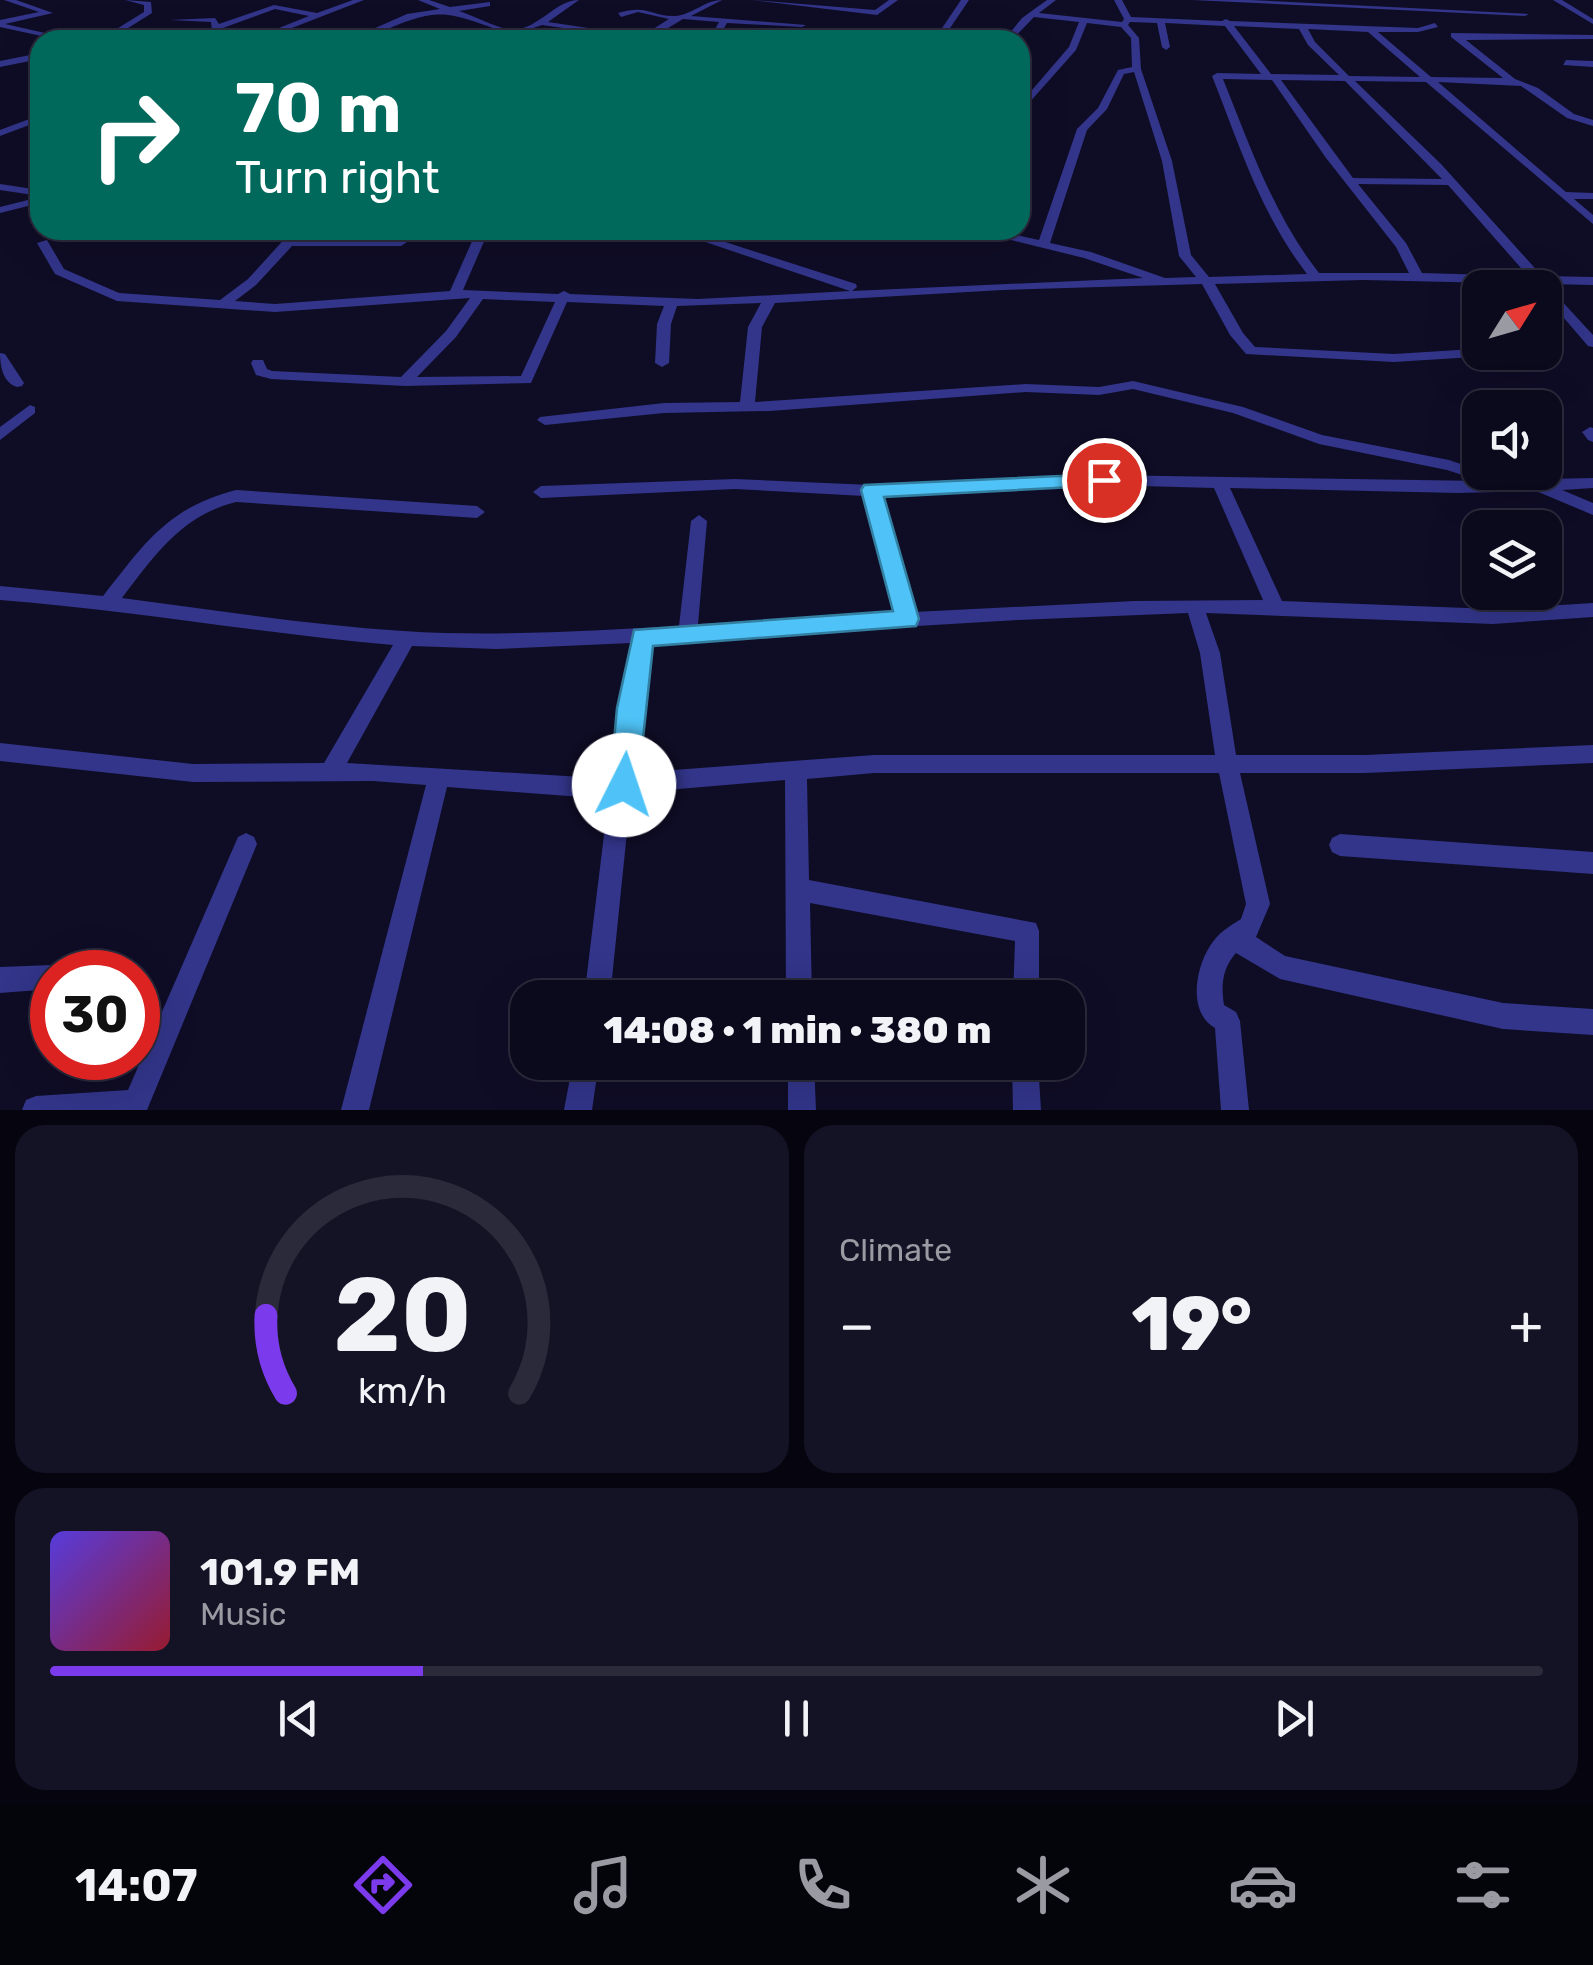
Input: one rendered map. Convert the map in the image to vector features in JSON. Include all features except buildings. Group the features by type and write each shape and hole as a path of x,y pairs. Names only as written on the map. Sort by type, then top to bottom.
{"street":[{"path":"0,23 49,14 8,0"},
{"path":"129,0 148,4 160,0"},
{"path":"280,30 360,0"},
{"path":"422,0 506,30"},
{"path":"518,30 541,23 574,0"},
{"path":"686,18 718,0"},
{"path":"756,0 877,14 894,0"},
{"path":"945,30 965,0"},
{"path":"1019,30 1052,0"},
{"path":"1118,0 1135,38 1137,69 1167,161 1185,256 1226,308 1237,335 1258,354 1462,356"},
{"path":"1196,0 1526,14"},
{"path":"1377,0 1391,9"},
{"path":"1504,0 1562,36"},
{"path":"1556,0 1592,20"},
{"path":"120,30 148,13 148,4"},
{"path":"378,30 415,15 487,4"},
{"path":"218,27 274,7 319,16"},
{"path":"621,15 638,10 674,18 802,25"},
{"path":"1411,10 1458,38 1512,82"},
{"path":"1486,13 1523,36"},
{"path":"415,15 438,24"},
{"path":"1035,15 1084,23 1226,21 1418,30 1435,25"},
{"path":"174,20 210,18 218,21 217,30"},
{"path":"657,30 674,18"},
{"path":"1160,21 1166,46"},
{"path":"1226,21 1402,246 1417,276"},
{"path":"719,30 723,22"},
{"path":"0,23 30,30"},
{"path":"541,23 585,30"},
{"path":"1030,86 1072,48 1084,23"},
{"path":"1302,26 1311,43 1450,182 1529,270"},
{"path":"1370,29 1428,82 1567,194 1593,221"},
{"path":"1458,38 1593,37"},
{"path":"0,64 30,58"},
{"path":"1566,64 1593,64"},
{"path":"1043,245 1082,130 1102,109 1121,72 1137,69"},
{"path":"1317,279 1296,252 1262,190 1218,76 1512,82 1544,92 1588,137"},
{"path":"0,134 30,121"},
{"path":"1573,121 1593,123"},
{"path":"0,123 30,128"},
{"path":"1350,180 1450,182"},
{"path":"0,187 30,194"},
{"path":"1567,194 1593,196"},
{"path":"0,210 30,200"},
{"path":"455,294 479,240"},
{"path":"707,240 868,292"},
{"path":"1021,240 1166,282"},
{"path":"222,305 252,282 288,242 401,242"},
{"path":"43,244 59,271 117,298 275,308 455,294 477,298 564,295 672,301 1166,282 1417,276 1462,280"},
{"path":"1562,284 1593,282"},
{"path":"258,363 261,372 271,375 405,382 522,382 564,295"},
{"path":"747,406 754,327 771,297"},
{"path":"405,382 451,334 477,298"},
{"path":"662,363 664,324 672,301"},
{"path":"1562,308 1593,343"},
{"path":"0,357 17,382"},
{"path":"545,420 664,408 1026,388 1098,391 1146,386 1238,410 1319,439 1462,469"},
{"path":"0,435 30,410"},
{"path":"1407,458 1401,473 1415,484"},
{"path":"541,492 735,484 871,490 1085,481 1462,488"},
{"path":"1562,486 1593,483"},
{"path":"1220,486 1274,604"},
{"path":"871,490 907,619"},
{"path":"1548,490 1593,508"},
{"path":"109,601 187,511 215,499 236,496 477,512"},
{"path":"688,632 698,521"},
{"path":"0,594 109,601 273,627 406,640 642,637 907,619 1274,604 1440,615 1593,610"},
{"path":"1195,606 1210,654 1258,904 1250,927 1233,937 1211,959 1209,997 1212,1013 1227,1021 1236,1110"},
{"path":"599,980 630,708 642,637"},
{"path":"330,773 406,640"},
{"path":"0,752 194,773 439,777 538,786 624,785 796,768 1020,761 1364,764 1593,754"},
{"path":"796,768 799,980"},
{"path":"355,1110 439,777"},
{"path":"36,1110 135,1107 246,844"},
{"path":"1340,845 1593,863"},
{"path":"797,890 1027,930 1026,980"},
{"path":"1233,937 1280,967 1503,1016 1593,1022"},
{"path":"0,980 30,978"},
{"path":"578,1110 583,1080"},
{"path":"801,1080 802,1110"},
{"path":"1026,1080 1027,1110"}],"route":[{"path":"624,785 630,708 642,637 907,619 871,490 1104,480"}]}
